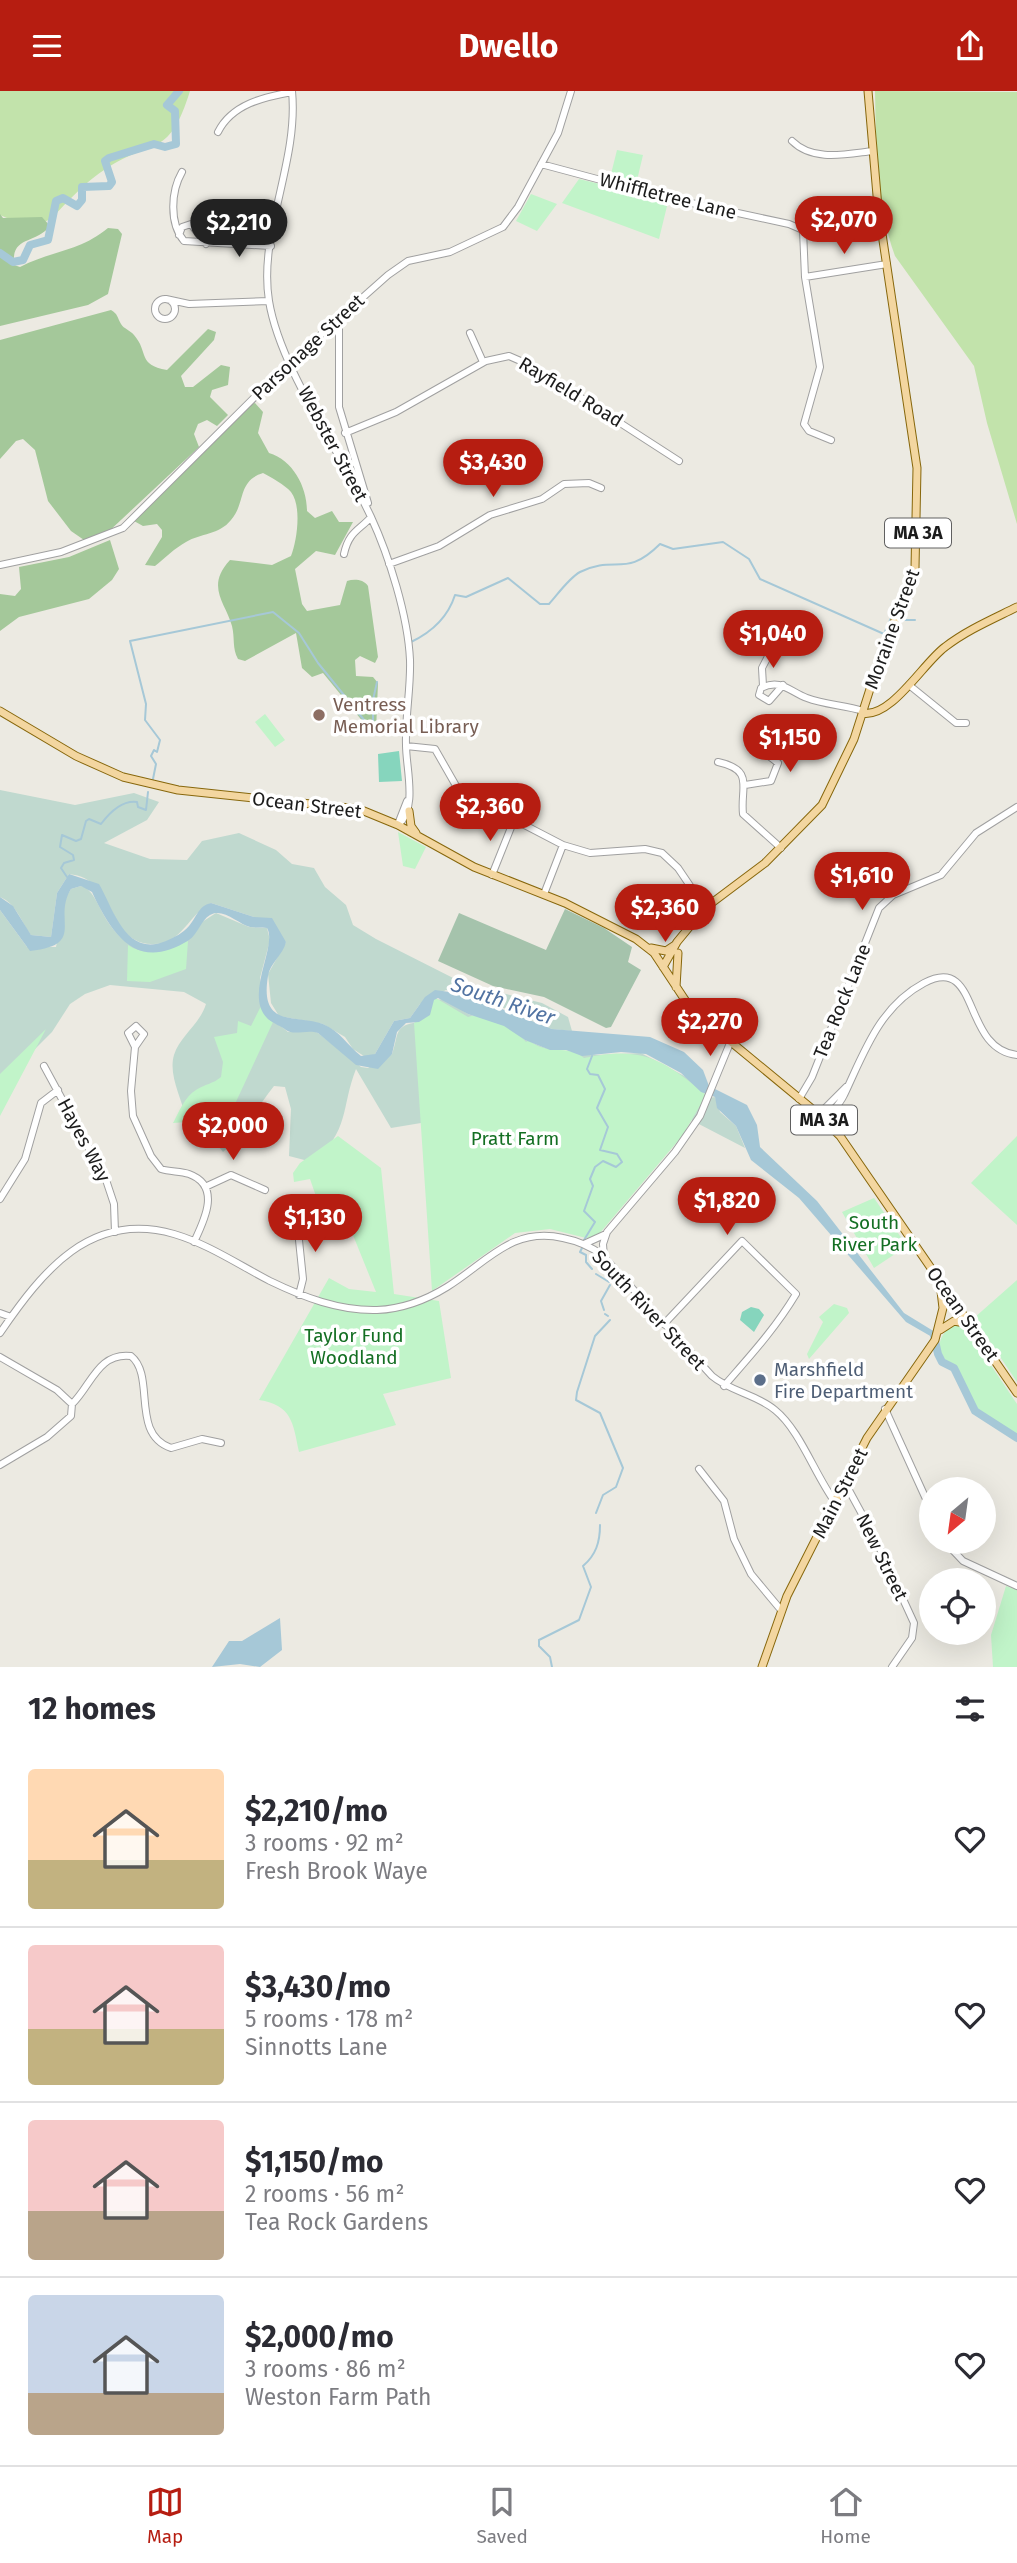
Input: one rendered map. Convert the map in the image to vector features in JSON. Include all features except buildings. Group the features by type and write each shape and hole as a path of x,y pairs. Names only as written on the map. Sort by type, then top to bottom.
{"main road":[{"name":"Moraine Street","path":"663,967 677,942 705,908 781,848 810,819 828,795 854,739 918,555 917,468 887,264 868,91"},
{"path":"862,712 870,714 881,709 909,685 943,648 1017,607"},
{"name":"Ocean Street","path":"0,711 76,757 136,781 178,790 338,805 369,813 398,825 492,875 544,894 642,943 654,953 691,1009 825,1121 852,1152 1017,1393"},
{"path":"409,811 411,826 418,836"},
{"name":"Moraine Street","path":"663,967 677,953 685,933"},
{"path":"642,943 661,951 668,950 677,942"},
{"name":"MA 3A","path":"676,989 677,953"},
{"name":"Main Street","path":"937,1335 941,1315 939,1279"},
{"path":"941,1315 950,1307 959,1307"},
{"name":"Main Street","path":"762,1667 781,1610 885,1409 921,1364 937,1335 959,1307"},
{"path":"937,1335 954,1321 971,1325"}],"street":[{"path":"218,132 231,113 257,99 292,91"},
{"name":"Webster Street","path":"292,91 291,142 271,247 269,301 277,333 290,362 372,519 388,564 409,653 405,746 409,811"},
{"name":"Parsonage Street","path":"0,565 61,552 123,528 290,362 387,275 408,261 445,254 496,232 514,213 562,125 571,91"},
{"path":"792,141 800,149 816,155 873,151"},
{"name":"Whiffletree Lane","path":"541,164 668,198 797,227 804,233 805,277 820,367 805,427 831,440"},
{"path":"182,171 176,187 175,226 187,243 271,247"},
{"path":"179,235 182,227 191,224 206,244"},
{"path":"805,277 887,264"},
{"path":"166,299 189,304 269,301"},
{"path":"339,317 339,407 372,519 358,526 346,543 344,554"},
{"path":"470,333 483,362"},
{"name":"Rayfield Road","path":"345,433 396,412 483,362 502,356 525,362 678,461"},
{"path":"388,564 439,546 490,515 542,499 564,484 589,483 601,488"},
{"path":"777,639 762,668 764,686 759,695 769,701 783,685"},
{"path":"764,686 783,685 808,699 862,712"},
{"path":"909,685 956,723 966,723"},
{"path":"745,785 771,781 778,763 752,743"},
{"path":"405,746 435,749 459,791 563,845 590,853 633,849 659,851 678,868 705,908"},
{"path":"718,762 737,769 745,785 743,814 781,848"},
{"name":"Webster Street","path":"398,825 408,799"},
{"name":"Tea Rock Lane","path":"799,1099 812,1077 879,908 893,895 941,875 979,830 1017,807"},
{"path":"398,825 409,811"},
{"path":"492,875 514,820"},
{"path":"544,894 563,845"},
{"path":"825,1121 842,1098 881,1021 902,999 931,980 949,979 962,985 984,1037 1000,1050 1017,1055"},
{"path":"584,1244 597,1240 607,1232 675,1152 709,1098 730,1042"},
{"path":"135,1047 132,1111 151,1156 161,1169 190,1175 205,1187 209,1208 194,1242"},
{"name":"Hayes Way","path":"44,1066 110,1189 115,1231"},
{"path":"818,1115 846,1087"},
{"path":"0,1199 25,1159 41,1103 58,1090"},
{"path":"205,1187 231,1175 265,1190"},
{"path":"296,1211 303,1279 299,1295"},
{"name":"South River Street","path":"0,1333 36,1282 57,1260 86,1242 115,1231 147,1229 194,1242 299,1295 346,1307 388,1309 419,1301 446,1287 498,1249 519,1238 544,1235 584,1244 604,1258 698,1362 724,1386 764,1402 783,1417 835,1502"},
{"path":"604,1258 603,1244 607,1232"},
{"path":"664,1324 743,1241 796,1294 769,1336 724,1386"},
{"path":"0,1313 11,1317"},
{"path":"0,1465 52,1433 71,1416 72,1403 82,1393 95,1369 117,1358 131,1356 140,1368 145,1413 159,1441 171,1448 202,1439 221,1443"},
{"path":"0,1357 57,1390 72,1403"},
{"path":"885,1409 919,1484"},
{"path":"699,1469 724,1501 734,1539 751,1574 781,1610"},
{"name":"New Street","path":"845,1483 871,1530 914,1623 912,1638 892,1667"},
{"path":"957,1554 963,1560 1017,1586"}],"green space":[{"path":"0,91 190,91 175,127 167,137 99,173 51,219 31,224 0,215"},
{"path":"875,91 1017,92 1017,524 987,423 974,366 895,256 881,196"},
{"path":"617,150 643,155 634,193 668,202 659,239 562,203 579,179 608,186"},
{"path":"531,194 557,204 537,231 516,221"},
{"path":"0,214 3,218 42,217 50,226 16,249 14,265 20,267 87,242 108,228 118,229 122,234 108,294 88,305 0,326"},
{"path":"111,310 122,326 138,341 147,361 167,370 208,329 216,332 214,340 181,376 185,387 193,387 221,365 230,367 228,385 212,390 210,397 228,415 217,426 207,420 198,424 194,434 199,447 106,534 84,540 71,531 48,501 35,450 23,439 16,441 0,459 0,340"},
{"path":"255,403 263,412 258,433 269,453 292,468 301,484 307,511 315,518 332,511 339,522 353,522 335,555 316,551 295,569 302,604 307,611 340,605 347,581 358,580 368,586 378,657 375,663 360,656 355,660 356,676 373,677 378,683 376,731 373,734 323,673 312,677 302,668 296,633 245,661 238,659 236,655 232,626 219,595 219,578 230,560 272,565 291,556 297,533 296,506 291,492 282,484 263,473 255,477 245,487 236,513 226,525 186,542 155,566 145,565 162,537 162,530 157,524 143,526 134,521 249,405"},
{"path":"110,540 119,569 112,580 89,599 19,617 0,631 0,594 15,596 21,589 19,567 69,557"},
{"path":"265,714 285,740 275,747 255,722"},
{"path":"399,751 402,781 379,782 378,754"},
{"path":"0,790 75,805 134,793 159,802 147,820 104,843 150,859 187,860 202,841 239,833 276,850 292,864 314,868 325,887 346,905 353,925 376,939 465,984 542,1003 568,1017 572,1031 552,1029 504,1008 446,990 420,1004 410,1018 394,1021 375,1054 367,1058 353,1049 345,1037 323,1024 279,1016 271,1003 268,974 286,942 254,917 211,903 170,940 151,944 137,941 126,933 96,887 85,878 69,874 57,893 51,937 31,935 15,909 0,897"},
{"path":"398,832 426,847 415,869 403,866"},
{"path":"81,886 94,897 122,939 154,953 216,913 249,927 267,928 270,940 260,978 263,1011 288,1032 311,1030 318,1033 361,1067 368,1068 392,1054 401,1028 419,1022 434,1000 444,999 468,1014 504,1026 525,1040 550,1050 597,1055 641,1053 688,1078 709,1098 715,1097 720,1112 736,1126 745,1148 670,1109 457,1117 391,1128 356,1069 339,1129 324,1151 312,1162 289,1156 291,1109 285,1087 274,1086 244,1129 223,1152 198,1121 186,1118 173,1071 177,1048 206,1004 184,992 110,985 85,994 70,1004 52,1032 24,1060 0,1104 0,910 27,947 56,947 66,897 71,889"},
{"path":"565,909 604,928 632,947 628,962 641,970 611,1027 606,1028 544,997 493,986 438,961 459,913 546,950"},
{"path":"188,941 186,969 150,982 127,981 128,945 150,952 165,950"},
{"name":"Pratt Farm","path":"434,997 468,1017 482,1016 498,1022 515,1031 526,1042 529,1040 543,1048 571,1052 584,1058 621,1054 650,1058 676,1072 706,1095 683,1135 599,1234 590,1239 550,1229 515,1233 432,1291 414,1023 427,1015"},
{"path":"262,1004 268,1019 273,1022 228,1119 173,1123 192,1093 221,1077 223,1062 214,1037 237,1033 238,1021 251,1026"},
{"path":"46,1029 0,1116 0,1074"},
{"name":"Taylor Fund Woodland","path":"338,1136 381,1168 394,1294 439,1301 451,1378 383,1394 396,1425 299,1452 292,1424 285,1411 270,1402 259,1400 329,1278 349,1289 376,1292 340,1203 318,1202 310,1179 294,1182 293,1173 300,1163"},
{"path":"1017,1136 1017,1225 971,1183"},
{"name":"South River Park","path":"874,1198 907,1246 874,1268 842,1212"},
{"path":"1017,1280 1017,1382 974,1318"},
{"path":"834,1304 847,1308 849,1313 809,1359 807,1354 823,1322 819,1317"},
{"path":"751,1307 759,1309 764,1315 754,1332 740,1320 742,1312"},
{"path":"954,1324 966,1328 1017,1404 1017,1436 976,1410 958,1369 943,1360 941,1340"},
{"path":"1006,1586 1017,1590 1017,1667 993,1667 992,1645 996,1645 996,1619"}],"water":[{"path":"69,874 99,884 123,929 141,943 152,944 176,936 189,926 203,907 211,903 254,917 272,918 286,942 269,971 269,1004 282,1016 313,1021 329,1027 361,1056 375,1054 394,1021 410,1018 425,997 435,990 464,994 552,1029 650,1037 684,1052 703,1070 709,1086 747,1105 757,1125 760,1147 817,1201 904,1313 935,1332 932,1337 906,1322 799,1198 751,1160 736,1126 717,1108 715,1097 701,1092 681,1073 646,1054 621,1052 582,1056 566,1050 550,1050 525,1040 504,1026 468,1014 438,998 434,1000 430,1015 419,1022 406,1023 397,1032 392,1054 378,1069 356,1065 318,1033 289,1032 268,1019 261,1009 259,998 268,947 267,928 250,927 225,914 215,913 207,917 189,940 171,949 141,951 128,945 118,935 92,892 81,886 71,889 66,900 63,937 58,943 47,948 30,951 0,910 0,897 13,906 31,935 51,937 57,893"},
{"path":"280,1618 282,1650 260,1667 240,1664 212,1667 229,1641 242,1641"}],"waterway":[{"path":"0,253 13,262 23,260 30,245 48,240 56,201 63,198 77,206 82,200 82,187 109,186 112,182 105,161 109,158 154,144 165,147 176,144 175,111 167,105 179,91"},
{"path":"411,642 438,623 455,595 466,597 508,578 540,604 549,604 580,572 592,567 638,561 660,544 673,549 723,542 749,559 760,579 884,634 891,618"},
{"path":"153,779 156,764 151,756 154,750 157,752 160,740 145,720 146,704 130,641 273,612 299,633 318,663 369,726 373,725 373,700 377,682"},
{"path":"900,620 915,620"},
{"path":"67,877 61,868 64,863 74,860 73,855 60,847 62,835 76,841 81,839 86,821 89,819 101,824 112,811 126,803 137,802 138,807 146,810 148,792"},
{"path":"584,1240 595,1222 584,1211 593,1186 590,1179 595,1167 603,1161 616,1167 622,1162 617,1154 600,1150 608,1127 597,1108 605,1089 598,1075 590,1074 587,1069 592,1056"},
{"path":"582,1248 580,1252 586,1255 586,1262 592,1269"},
{"path":"596,1274 609,1282"},
{"path":"604,1310 601,1301 610,1285"},
{"path":"596,1513 603,1495 616,1487 623,1468 600,1413 576,1400 595,1336 610,1320"},
{"name":"South River","path":"934,1336 942,1362 954,1368 975,1411 1017,1438"},
{"path":"552,1667 550,1657 539,1646 539,1640 579,1620 591,1587 583,1566 596,1548 600,1525"}],"place":[{"name":"Ventress Memorial Library","path":"319,715"},
{"name":"Marshfield Fire Department","path":"760,1380"}]}
